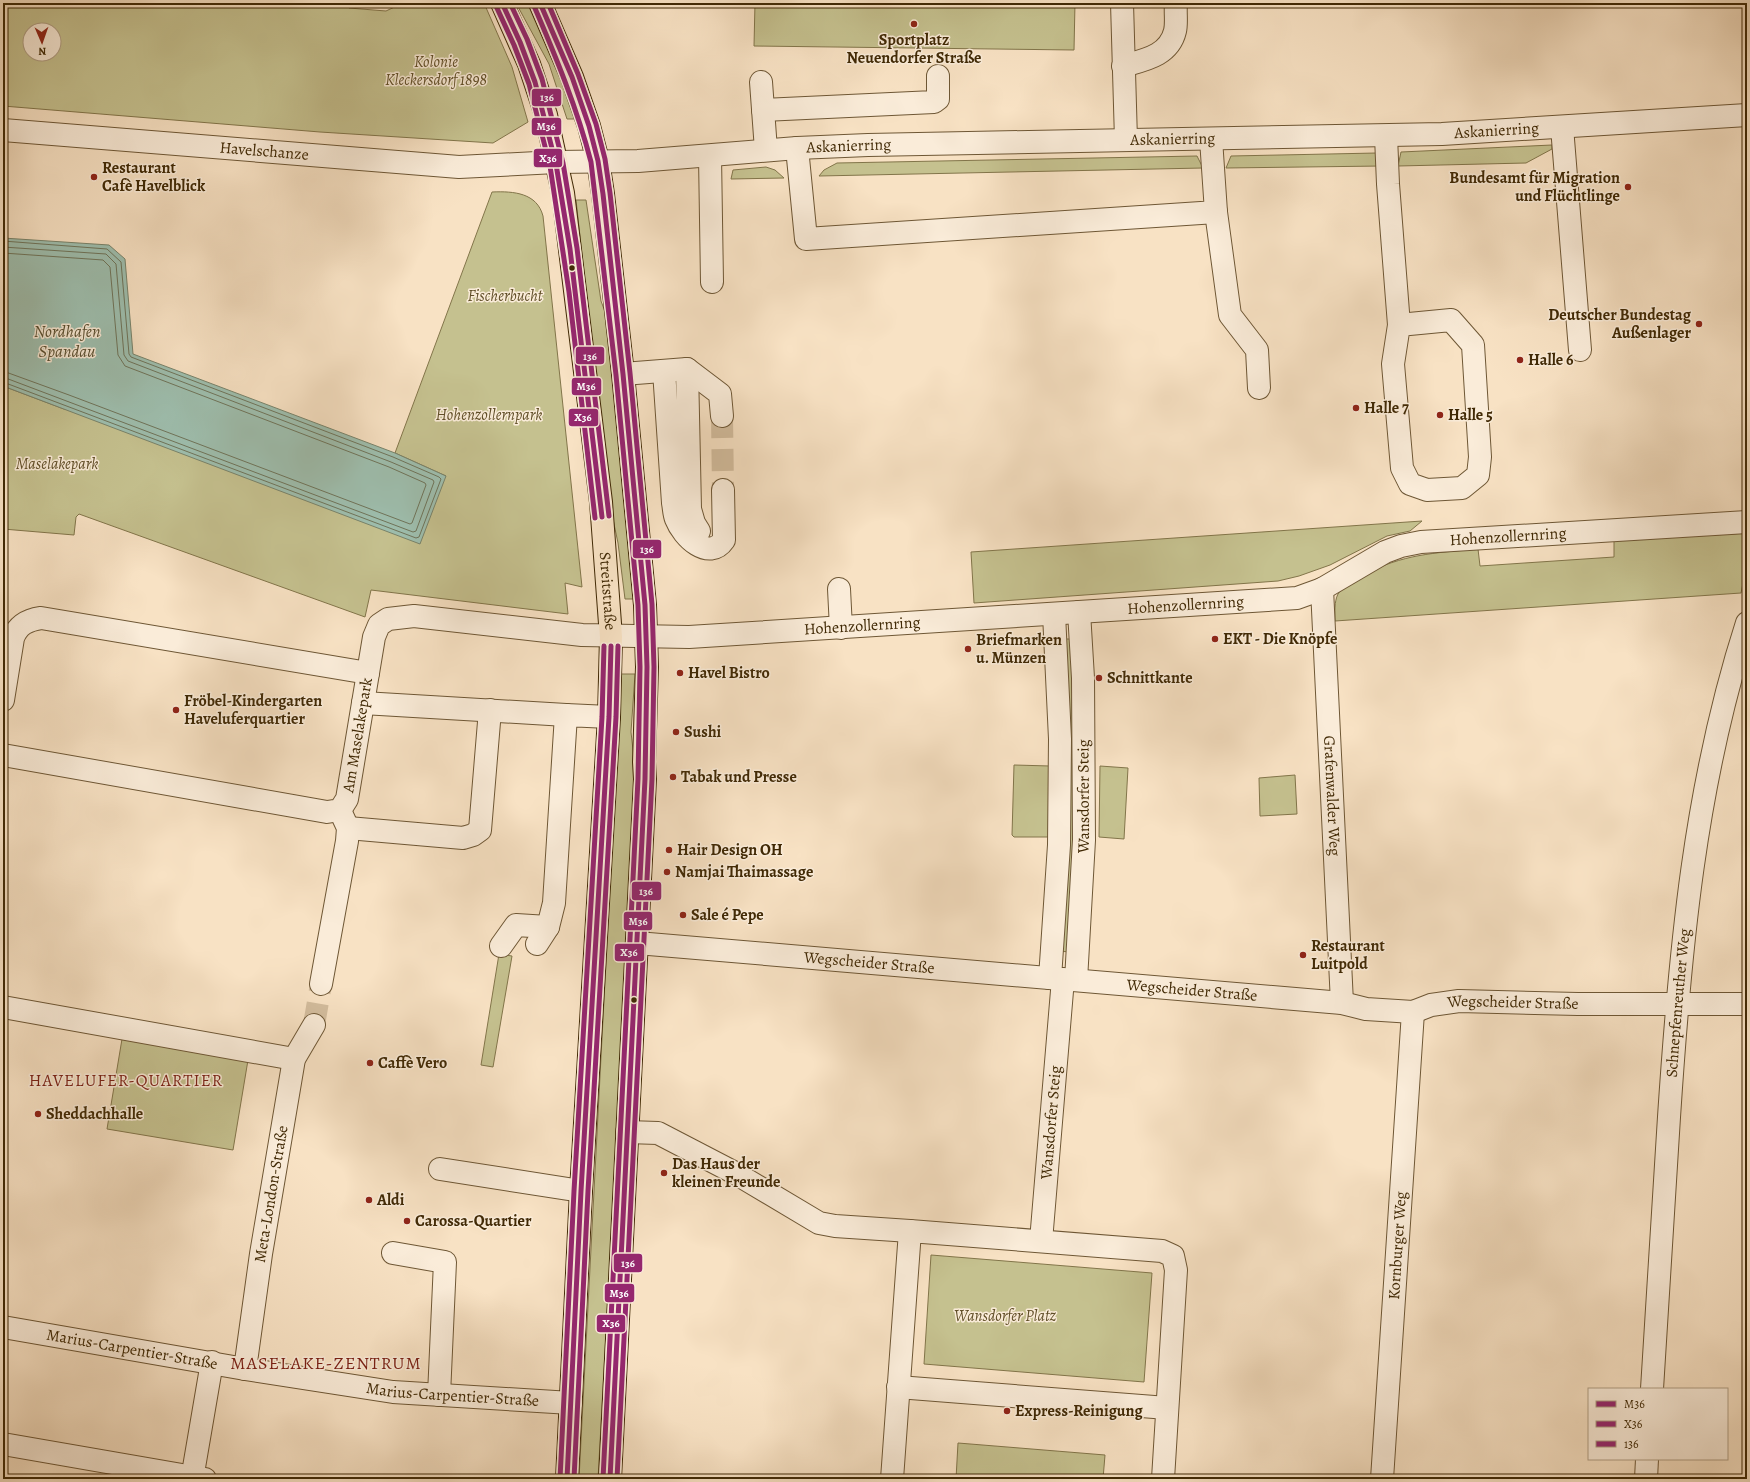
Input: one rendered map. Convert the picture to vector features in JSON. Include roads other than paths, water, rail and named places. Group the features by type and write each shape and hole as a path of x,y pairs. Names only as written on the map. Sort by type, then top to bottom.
{"main road":[{"name":"Streitstraße","path":"502,3 529,64 546,115 563,193 600,496 611,637 609,716 581,1191 567,1479"},
{"path":"540,3 577,91 589,126 598,162 623,374 641,552 646,637 645,779 610,1479"}],"street":[{"path":"1122,3 1126,140"},
{"path":"1123,66 1155,56 1170,44 1175,31 1176,3"},
{"path":"763,110 934,102 938,99 938,76"},
{"path":"761,82 766,150"},
{"name":"Askanierring","path":"598,162 710,156 797,148 1442,134 1747,115"},
{"path":"1562,127 1580,350"},
{"name":"Havelschanze","path":"3,130 459,167 556,162 598,162"},
{"path":"1386,136 1388,184 1399,325 1394,364 1402,468 1410,484 1427,490 1462,488 1478,475 1480,457 1473,345 1451,320 1399,325"},
{"path":"1211,139 1216,212 1230,315 1257,350 1259,388"},
{"path":"797,148 806,239 1216,212"},
{"path":"710,156 712,282"},
{"path":"623,374 687,369 720,394 722,416"},
{"path":"687,369 690,509 694,523 699,531"},
{"path":"664,371 673,503 676,518 682,530 703,549 711,550 720,546 724,540 723,490"},
{"name":"Hohenzollernring","path":"611,637 689,637 1297,598 1322,589 1385,552 1401,546 1421,542 1747,522"},
{"path":"839,589 841,628"},
{"name":"Grafenwalder Weg","path":"1322,589 1342,1003"},
{"name":"Wansdorfer Steig","path":"1041,1241 1063,979 1084,840 1083,686 1079,612"},
{"name":"Wansdorfer Steig","path":"1054,614 1060,739 1060,845 1063,979"},
{"name":"Am Maselakepark","path":"3,754 327,812 344,819 374,637 378,624 388,618 414,616 551,632 611,637"},
{"path":"3,700 13,638 16,630 23,624 41,618 368,672"},
{"name":"Schnepfenreuther Weg","path":"1652,1388 1676,1003 1684,923 1699,820 1716,735 1733,666 1747,623"},
{"path":"363,703 566,715 609,716"},
{"path":"321,984 344,819 463,838 473,835 480,830 490,710"},
{"path":"501,946 516,925 543,935 554,903 566,715"},
{"name":"Wegscheider Straße","path":"637,943 1342,1003 1366,1009 1413,1012 1431,1005 1459,1001 1578,1004 1747,1004"},
{"path":"3,1007 294,1059"},
{"name":"Kornburger Weg","path":"1382,1479 1413,1012"},
{"name":"Meta-London-Straße","path":"245,1369 261,1254 294,1059 314,1025"},
{"path":"627,1132 658,1133 735,1173 819,1223 835,1226 1041,1241 1162,1252 1173,1256 1176,1270 1163,1479"},
{"path":"440,1169 581,1191"},
{"path":"892,1479 910,1231"},
{"path":"393,1253 445,1262 439,1394"},
{"name":"Marius-Carpentier-Straße","path":"3,1327 212,1362 245,1369 393,1392 571,1403"},
{"path":"3,1444 197,1478 212,1362"},
{"path":"898,1386 1167,1408"},
{"path":"1646,1479 1647,1460"}],"water":[{"name":"Nordhafen Spandau","path":"3,238 109,245 125,259 133,354 395,453 446,476 420,544 3,386"}],"tunnel":[{"path":"722,416 723,490"},
{"path":"314,1025 321,984"}],"place":[{"name":"Sportplatz Neuendorfer Straße","path":"914,24"},
{"name":"Restaurant Cafè Havelblick","path":"94,177"},
{"name":"Bundesamt für Migration und Flüchtlinge","path":"1628,187"},
{"name":"Deutscher Bundestag Außenlager","path":"1699,324"},
{"name":"Halle 6","path":"1520,360"},
{"name":"Halle 7","path":"1356,408"},
{"name":"Halle 5","path":"1440,415"},
{"name":"EKT - Die Knöpfe","path":"1215,639"},
{"name":"Briefmarken u. Münzen","path":"968,649"},
{"name":"Havel Bistro","path":"680,673"},
{"name":"Schnittkante","path":"1099,678"},
{"name":"Fröbel-Kindergarten Haveluferquartier","path":"176,710"},
{"name":"Sushi","path":"676,732"},
{"name":"Tabak und Presse","path":"673,777"},
{"name":"Hair Design OH","path":"669,850"},
{"name":"Namjai Thaimassage","path":"667,872"},
{"name":"Sale é Pepe","path":"683,915"},
{"name":"Restaurant Luitpold","path":"1303,955"},
{"name":"Caffè Vero","path":"370,1063"},
{"name":"Sheddachhalle","path":"38,1114"},
{"name":"Das Haus der kleinen Freunde","path":"664,1173"},
{"name":"Aldi","path":"369,1200"},
{"name":"Carossa-Quartier","path":"407,1221"},
{"name":"Express-Reinigung","path":"1007,1411"}],"district":[{"name":"HAVELUFER-QUARTIER","path":"126,1080"},
{"name":"MASELAKE-ZENTRUM","path":"326,1363"}],"park label":[{"name":"Kolonie Kleckersdorf 1898","path":"436,71"},
{"name":"Fischerbucht","path":"505,296"},
{"name":"Hohenzollernpark","path":"489,415"},
{"name":"Maselakepark","path":"57,464"},
{"name":"Wansdorfer Platz","path":"1005,1316"}]}
